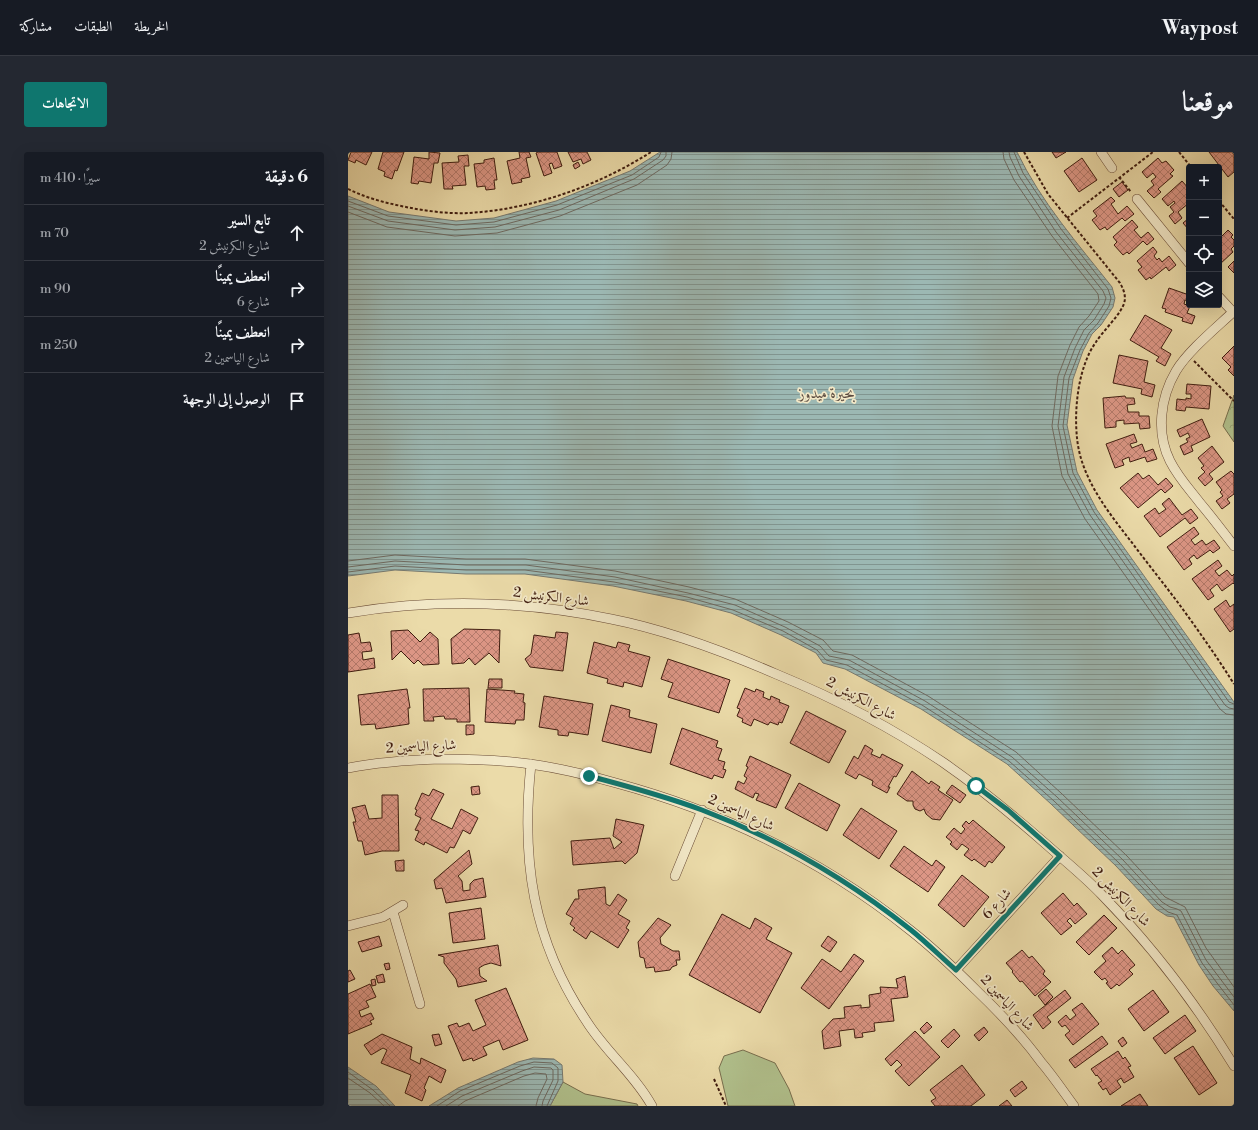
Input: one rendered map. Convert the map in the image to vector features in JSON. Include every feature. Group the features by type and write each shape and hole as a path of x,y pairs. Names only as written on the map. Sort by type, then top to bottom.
{"street":[{"path":"1101,152 1112,168"},
{"path":"1136,199 1186,259"},
{"path":"1222,300 1233,312 1177,370 1168,387 1162,405 1161,424 1164,443 1170,461 1180,477 1234,546"},
{"name":"شارع الكرنيش 2","path":"348,613 396,607 482,604 526,607 612,619 691,641 759,666 838,702 909,741 976,786 1008,810 1102,894 1140,936 1176,980 1234,1066"},
{"name":"شارع الياسمين 2","path":"348,768 416,760 473,759 531,764 589,776 646,791 702,810 758,834 811,862 862,894 911,930 956,970 1000,1014 1035,1054 1074,1106"},
{"path":"531,764 527,818 528,857 532,887 540,923 552,958 568,992 587,1023 605,1047 637,1083 652,1106"},
{"path":"675,876 702,810"},
{"name":"شارع 6","path":"956,970 1060,856"},
{"path":"348,926 373,920 393,912 403,906"},
{"path":"393,912 420,1004"}],"path":[{"path":"348,189 392,204 429,211 468,213 506,210 540,201 608,177 651,152"},
{"path":"1024,152 1048,194 1120,283 1124,290 1124,305 1094,344 1086,362 1080,382 1076,421 1077,439 1082,463 1106,507 1183,610 1234,684"},
{"path":"1067,218 1153,152"},
{"path":"1179,152 1189,164"},
{"path":"1112,168 1136,199"},
{"path":"1222,205 1234,219"},
{"path":"1189,356 1234,401"},
{"path":"714,1079 726,1106"}],"green space":[{"path":"1234,395 1234,442 1223,426"},
{"path":"743,1050 775,1063 789,1089 795,1106 728,1106 719,1068 724,1056"},
{"path":"563,1082 585,1094 637,1104 638,1106 550,1106"}],"water":[{"name":"بحيرة ميدوز","path":"660,152 1017,152 1037,188 1073,239 1112,287 1115,298 1113,307 1101,325 1092,334 1083,351 1073,379 1067,425 1077,472 1097,510 1234,702 1234,1011 1213,986 1199,965 1174,917 1167,916 1156,909 1116,866 1007,764 921,709 845,669 823,663 816,653 781,635 731,613 686,601 613,586 525,574 466,574 395,570 348,576 348,196 389,212 456,221 494,218 556,201 630,171"},
{"path":"533,1058 554,1059 562,1065 563,1082 550,1106 429,1106 458,1088 518,1062"},
{"path":"348,1067 376,1086 395,1106 348,1106"}],"building":[{"path":"351,152 372,152 366,165 356,160 355,163 348,160"},
{"path":"383,152 404,152 397,171 395,170 392,179 384,176 385,172 378,169"},
{"path":"429,152 440,153 438,163 434,163 431,183 419,181 418,184 411,183 414,157 429,159"},
{"path":"519,152 529,152 531,157 526,158 530,177 521,179 522,182 512,184 507,161 520,158"},
{"path":"557,152 562,166 554,169 552,163 549,164 552,173 544,176 536,153"},
{"path":"568,152 587,152 591,160 583,164 581,159 573,162"},
{"path":"1052,152 1066,152 1056,158"},
{"path":"1209,152 1232,152 1234,155 1234,172 1228,177 1222,169 1222,164 1218,164"},
{"path":"468,155 469,166 464,166 466,185 452,186 453,189 444,189 442,163 459,162 458,156"},
{"path":"494,158 497,180 494,180 495,189 486,190 485,186 477,187 474,164 484,163 484,160"},
{"path":"1082,158 1097,180 1079,192 1064,171"},
{"path":"1158,158 1162,163 1166,161 1174,170 1170,174 1173,176 1158,189 1161,192 1154,198 1147,191 1154,185 1151,181 1156,177 1153,173 1147,178 1142,172"},
{"path":"578,162 580,166 575,169 573,165"},
{"path":"1182,181 1186,186 1186,205 1178,212 1182,218 1175,224 1169,216 1174,212 1170,207 1175,203 1174,201 1168,206 1162,199"},
{"path":"1122,182 1128,190 1119,197 1113,189"},
{"path":"1111,197 1115,201 1111,204 1118,214 1127,206 1134,214 1125,221 1122,218 1107,230 1105,227 1100,230 1092,220 1097,216 1093,211"},
{"path":"1132,220 1138,227 1134,230 1141,238 1148,232 1154,239 1147,245 1143,241 1129,254 1127,252 1123,255 1114,245 1117,242 1113,237"},
{"path":"1228,230 1233,235 1231,237 1234,240 1234,246 1231,249 1233,252 1222,262 1222,236"},
{"path":"1153,247 1157,252 1154,256 1157,260 1159,258 1162,262 1169,256 1176,265 1169,271 1166,267 1151,279 1150,277 1146,280 1138,270 1142,267 1137,261"},
{"path":"1234,261 1234,273 1228,267"},
{"path":"1169,288 1186,294 1186,300 1184,304 1186,305 1186,308 1189,308 1187,313 1195,316 1192,324 1182,321 1183,318 1165,312 1166,309 1162,308"},
{"path":"1145,315 1172,330 1161,348 1171,354 1165,366 1156,361 1159,357 1130,340"},
{"path":"1234,346 1234,376 1228,370 1231,367 1222,358"},
{"path":"1119,355 1148,361 1144,382 1155,385 1152,397 1141,394 1142,389 1113,383"},
{"path":"1187,384 1211,386 1209,409 1186,407 1185,411 1176,410 1177,399 1191,399 1191,394 1186,394"},
{"path":"1125,396 1126,398 1134,398 1135,404 1127,405 1128,412 1139,412 1139,416 1149,416 1150,428 1140,429 1139,423 1124,424 1124,420 1116,421 1116,427 1105,428 1103,398"},
{"path":"1202,419 1210,437 1191,446 1193,451 1184,455 1180,446 1188,442 1186,439 1190,437 1188,433 1180,437 1177,430"},
{"path":"1134,434 1137,442 1130,444 1132,448 1142,444 1145,452 1153,449 1157,459 1147,462 1145,457 1130,462 1129,457 1122,460 1124,465 1115,468 1106,444"},
{"path":"1212,446 1224,462 1209,474 1213,479 1205,486 1198,478 1205,472 1201,468 1204,466 1198,458"},
{"path":"1231,471 1234,474 1234,494 1227,499 1230,503 1222,509 1216,501 1223,496 1220,492 1222,490 1216,482"},
{"path":"1138,473 1143,479 1149,475 1158,485 1166,478 1173,486 1165,493 1161,489 1138,508 1120,488"},
{"path":"1169,498 1182,515 1191,509 1198,518 1190,524 1185,518 1160,537 1144,516 1155,508 1159,514 1166,509 1162,504"},
{"path":"1194,527 1199,534 1191,540 1195,545 1202,540 1206,545 1214,540 1220,548 1213,553 1210,550 1197,559 1194,555 1189,559 1192,564 1184,570 1167,547"},
{"path":"1218,560 1222,566 1215,571 1219,576 1227,570 1232,576 1234,574 1234,584 1233,583 1222,591 1217,584 1210,590 1214,596 1208,600 1192,579"},
{"path":"1226,600 1230,607 1234,604 1234,629 1230,632 1214,609"},
{"path":"464,629 500,630 499,663 489,653 475,665 469,658 464,663 452,664 451,639"},
{"path":"408,630 420,642 430,632 438,639 439,664 423,665 418,660 414,664 401,651 392,660 391,631"},
{"path":"556,632 568,633 563,671 530,667 525,659 531,654 534,635 555,638"},
{"path":"359,633 361,643 370,642 372,651 362,652 363,660 374,658 375,668 348,672 348,635"},
{"path":"594,642 616,648 618,642 630,645 628,651 650,657 642,687 624,682 623,687 607,683 608,679 587,673"},
{"path":"668,659 730,680 719,713 668,697 673,683 661,679"},
{"path":"489,679 502,679 502,688 488,688"},
{"path":"469,688 470,722 457,722 457,719 445,719 444,716 433,717 434,721 424,721 423,689"},
{"path":"745,688 755,692 756,689 764,692 763,697 770,700 771,696 780,700 779,702 789,706 782,723 779,722 778,725 770,722 768,725 754,719 751,726 742,722 743,719 737,716 740,709 737,708"},
{"path":"407,689 410,708 408,708 409,724 376,729 375,724 361,725 358,695"},
{"path":"487,689 515,691 514,693 524,694 524,720 516,720 515,724 485,722"},
{"path":"544,696 593,704 588,735 569,732 568,736 558,735 558,730 539,727"},
{"path":"611,705 630,710 629,717 657,724 651,753 602,741"},
{"path":"806,711 846,731 829,763 790,743"},
{"path":"466,725 474,725 474,734 466,735"},
{"path":"682,728 718,741 716,747 722,749 718,760 725,762 723,769 726,770 723,778 714,775 712,779 670,764"},
{"path":"865,745 873,750 871,754 880,758 882,754 903,765 896,777 894,776 888,787 890,787 887,793 872,785 873,781 859,774 856,779 845,773 854,756 858,759"},
{"path":"750,756 791,775 776,808 756,800 759,794 755,793 753,798 735,789 738,781 744,784 747,778 744,776 748,767 746,766"},
{"path":"912,771 929,784 931,781 940,787 938,790 953,800 940,820 932,819 926,814 924,809 920,811 915,809 913,801 907,801 897,794"},
{"path":"799,783 840,805 827,831 785,808"},
{"path":"952,785 966,795 960,803 946,793"},
{"path":"479,786 480,794 472,795 471,787"},
{"path":"433,789 444,794 431,819 452,829 461,809 478,818 470,834 463,830 454,848 450,847 447,853 425,842 424,845 415,840 419,831 415,830 421,818 415,815 417,810 415,809 422,793 429,796"},
{"path":"382,795 398,795 399,851 382,851 365,855 362,841 358,841 353,822 356,822 352,808 365,805 369,819 382,818"},
{"path":"861,808 897,831 879,859 843,835"},
{"path":"616,819 644,825 637,853 625,864 622,861 573,865 571,841 610,838 614,849 622,842 613,836"},
{"path":"973,820 1005,847 992,863 989,861 985,867 974,859 972,861 964,855 969,849 962,844 957,850 950,844 952,842 946,837 954,828 961,834 965,829 962,826 966,821 969,824"},
{"path":"904,846 932,866 936,860 945,867 928,892 890,866"},
{"path":"469,850 472,864 458,876 462,881 463,891 470,890 470,884 474,880 483,878 486,897 446,903 442,888 436,889 434,880"},
{"path":"404,860 404,871 396,871 395,861"},
{"path":"962,875 989,897 964,927 938,905"},
{"path":"605,887 606,904 610,906 618,894 627,900 618,914 630,921 626,928 629,930 618,948 591,931 586,939 573,930 575,928 570,924 573,918 566,914 575,899 579,899 578,890"},
{"path":"1063,893 1074,906 1077,903 1087,914 1075,924 1070,918 1067,921 1072,926 1061,935 1041,913"},
{"path":"481,908 485,939 453,943 449,913"},
{"path":"722,914 750,929 755,918 772,928 766,939 792,953 760,1013 689,975"},
{"path":"1104,915 1117,928 1089,955 1076,942"},
{"path":"658,918 671,925 660,938 661,944 673,951 679,951 680,960 676,960 677,965 672,967 670,970 655,972 654,967 646,968 644,958 640,957 638,942"},
{"path":"379,936 382,946 362,952 358,942"},
{"path":"828,936 837,942 830,952 821,946"},
{"path":"498,945 501,966 491,963 479,968 480,976 487,981 458,987 456,979 444,963 444,957 438,955"},
{"path":"1112,947 1118,954 1122,950 1135,965 1129,970 1133,974 1119,986 1117,984 1111,989 1106,983 1108,982 1105,978 1102,980 1094,972 1106,961 1102,956"},
{"path":"1022,950 1029,958 1032,956 1045,971 1043,974 1051,982 1035,996 1022,981 1020,982 1006,963"},
{"path":"854,954 864,961 829,1009 801,988 822,959 841,972"},
{"path":"389,963 390,969 386,970 384,964"},
{"path":"350,970 355,979 348,982 348,971"},
{"path":"383,974 385,982 378,983 376,976"},
{"path":"905,976 908,997 891,999 894,1021 874,1023 875,1031 862,1033 863,1037 855,1038 854,1029 839,1031 841,1046 824,1049 822,1031 833,1019 845,1018 844,1007 861,1005 861,1008 870,1007 869,995 881,993 880,987 898,988 896,979"},
{"path":"375,979 376,985 372,986 371,980"},
{"path":"370,984 376,997 366,1001 369,1007 359,1011 361,1017 371,1013 374,1019 370,1021 372,1024 348,1034 348,994"},
{"path":"506,988 528,1040 503,1050 499,1040 483,1047 487,1055 473,1061 472,1058 463,1061 448,1026 457,1023 459,1027 469,1023 473,1031 486,1025 475,1000"},
{"path":"1046,989 1053,997 1045,1005 1038,996"},
{"path":"1065,990 1071,998 1047,1017 1051,1022 1043,1029 1033,1015"},
{"path":"1153,990 1169,1012 1144,1031 1128,1009"},
{"path":"1082,1003 1099,1024 1073,1045 1065,1035 1070,1031 1065,1025 1062,1027 1058,1022 1066,1015 1070,1020 1076,1015 1072,1010"},
{"path":"1185,1015 1196,1031 1165,1054 1153,1038"},
{"path":"927,1022 932,1027 924,1034 920,1029"},
{"path":"984,1027 988,1032 979,1041 974,1035"},
{"path":"954,1029 960,1036 948,1048 941,1041"},
{"path":"915,1031 940,1057 909,1086 895,1071 902,1065 897,1060 891,1066 885,1059"},
{"path":"382,1034 412,1047 410,1059 420,1064 421,1058 446,1070 441,1083 429,1076 424,1088 426,1090 422,1101 405,1093 411,1075 381,1063 387,1050 383,1048 371,1055 364,1045"},
{"path":"439,1034 442,1044 435,1046 432,1035"},
{"path":"1102,1036 1108,1044 1075,1068 1069,1060"},
{"path":"1123,1037 1127,1043 1122,1047 1118,1041"},
{"path":"1193,1046 1217,1083 1199,1095 1174,1058"},
{"path":"1118,1051 1123,1059 1125,1057 1131,1066 1128,1067 1134,1077 1124,1083 1121,1078 1117,1081 1121,1087 1110,1095 1106,1088 1103,1090 1098,1083 1102,1081 1091,1069"},
{"path":"962,1065 985,1095 971,1106 935,1106 931,1101 936,1098 930,1090"},
{"path":"1022,1081 1027,1088 1015,1097 1010,1090"},
{"path":"1140,1094 1148,1106 1121,1106"},
{"path":"1007,1100 1012,1106 999,1106"}],"route":[{"path":"589,776 646,791 702,810 758,834 811,862 862,894 911,930 956,970 1060,856 1008,810 976,786"}]}
